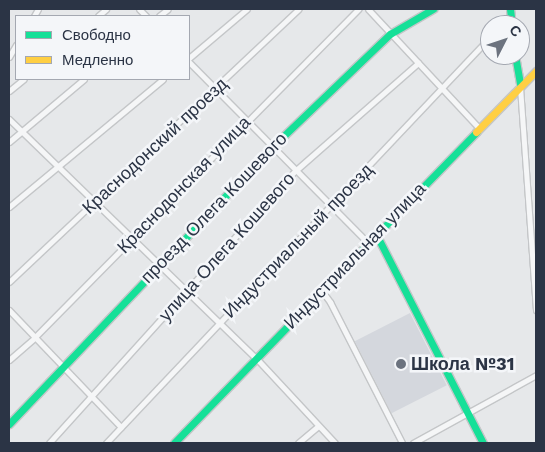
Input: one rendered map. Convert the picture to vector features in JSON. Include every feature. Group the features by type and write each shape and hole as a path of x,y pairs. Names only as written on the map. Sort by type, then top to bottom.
{"street":[{"path":"190,57 247,9"},
{"name":"Краснодонский проезд","path":"9,282 216,90 299,9"},
{"name":"Краснодонская улица","path":"9,360 35,337 246,121 359,9"},
{"path":"368,9 478,127"},
{"name":"проезд Олега Кошевого","path":"9,424 271,148 390,34 433,9"},
{"name":"Индустриальный проезд","path":"106,443 480,48"},
{"path":"190,63 271,148 368,243"},
{"name":"улица Олега Кошевого","path":"49,443 295,171 418,63"},
{"path":"517,65 520,84 536,310"},
{"path":"518,65 521,72 534,72"},
{"name":"Индустриальная улица","path":"174,443 478,127 534,72"},
{"path":"9,92 23,80"},
{"path":"9,142 83,80"},
{"path":"9,207 163,80"},
{"path":"9,119 218,324 256,358 335,443"},
{"path":"376,234 483,443"},
{"path":"322,291 330,302 402,443"},
{"path":"9,310 121,427"},
{"path":"413,443 536,375"},
{"path":"298,443 318,426"}],"shaded area":[{"name":"Школа №31","path":"410,313 447,385 392,413 355,341"}],"traffic: fast":[{"path":"9,424 271,148 390,34 433,9"},
{"path":"510,9 511,15"},
{"path":"517,65 520,84"},
{"path":"174,443 476,132"},
{"path":"376,234 483,443"}],"traffic: slow":[{"path":"476,132 536,71"}],"place":[{"name":"Школа №31","path":"401,364"}]}
